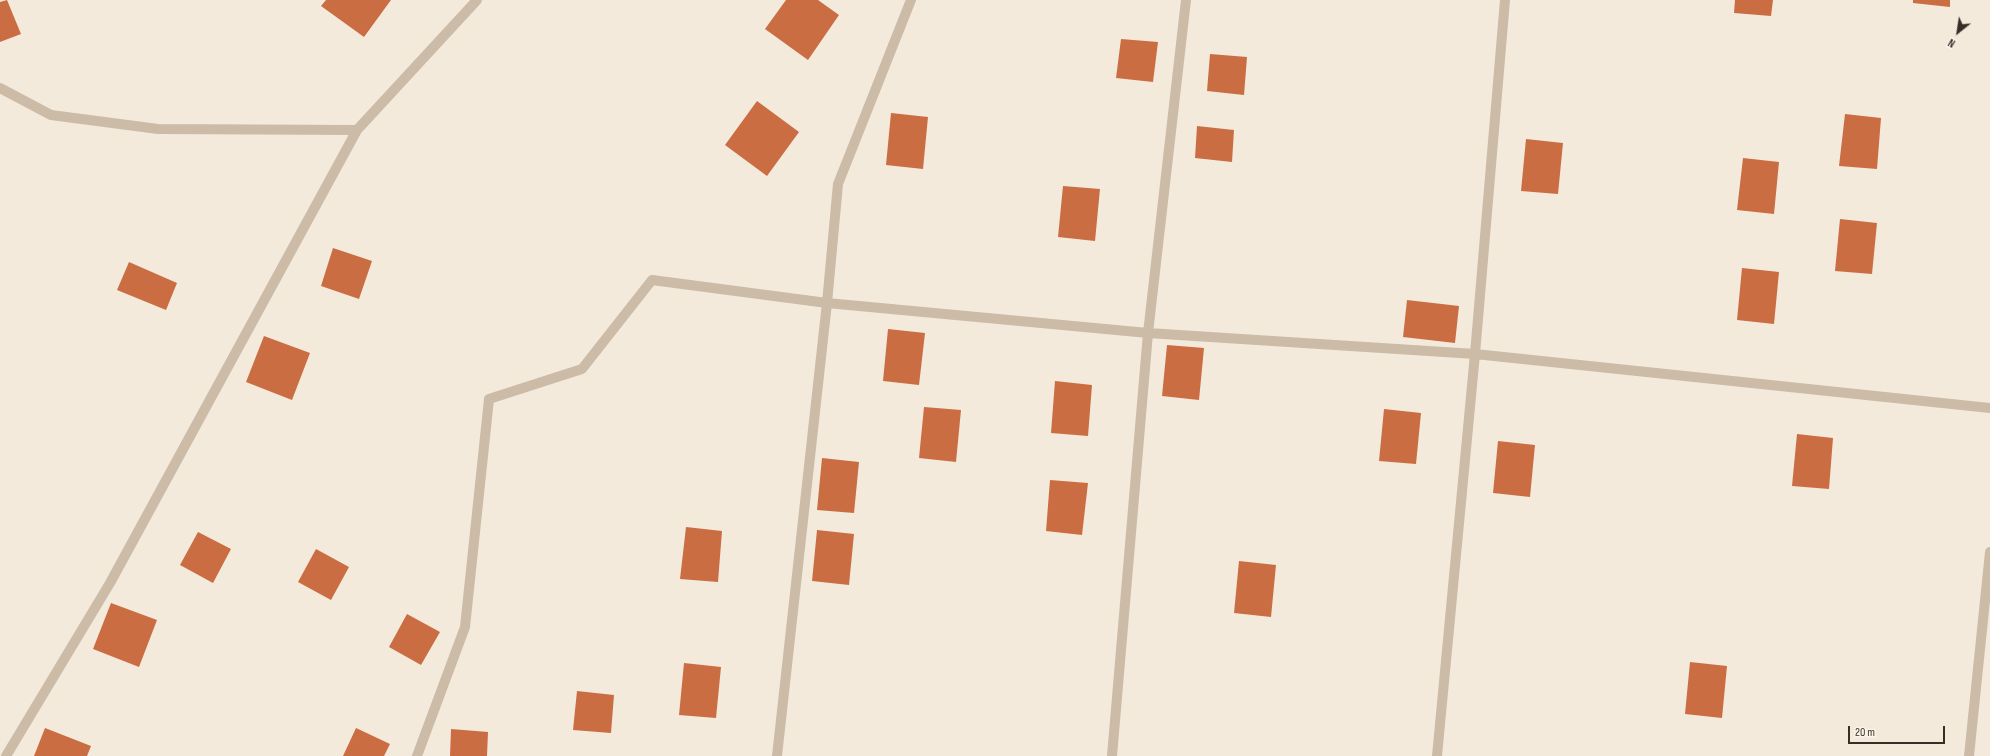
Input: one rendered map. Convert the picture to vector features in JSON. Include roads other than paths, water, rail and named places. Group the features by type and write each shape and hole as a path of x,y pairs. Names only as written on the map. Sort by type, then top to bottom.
{"street":[{"path":"6,756 110,583 357,130 477,0"},
{"path":"777,756 827,303 838,184 911,0"},
{"path":"1112,756 1148,332 1186,0"},
{"path":"1436,756 1475,354 1505,0"},
{"path":"0,88 51,115 158,129 357,130"},
{"path":"417,756 465,627 489,399 582,369 652,280 827,303 1148,332 1475,354 1990,408"},
{"path":"1969,756 1990,552"}]}
